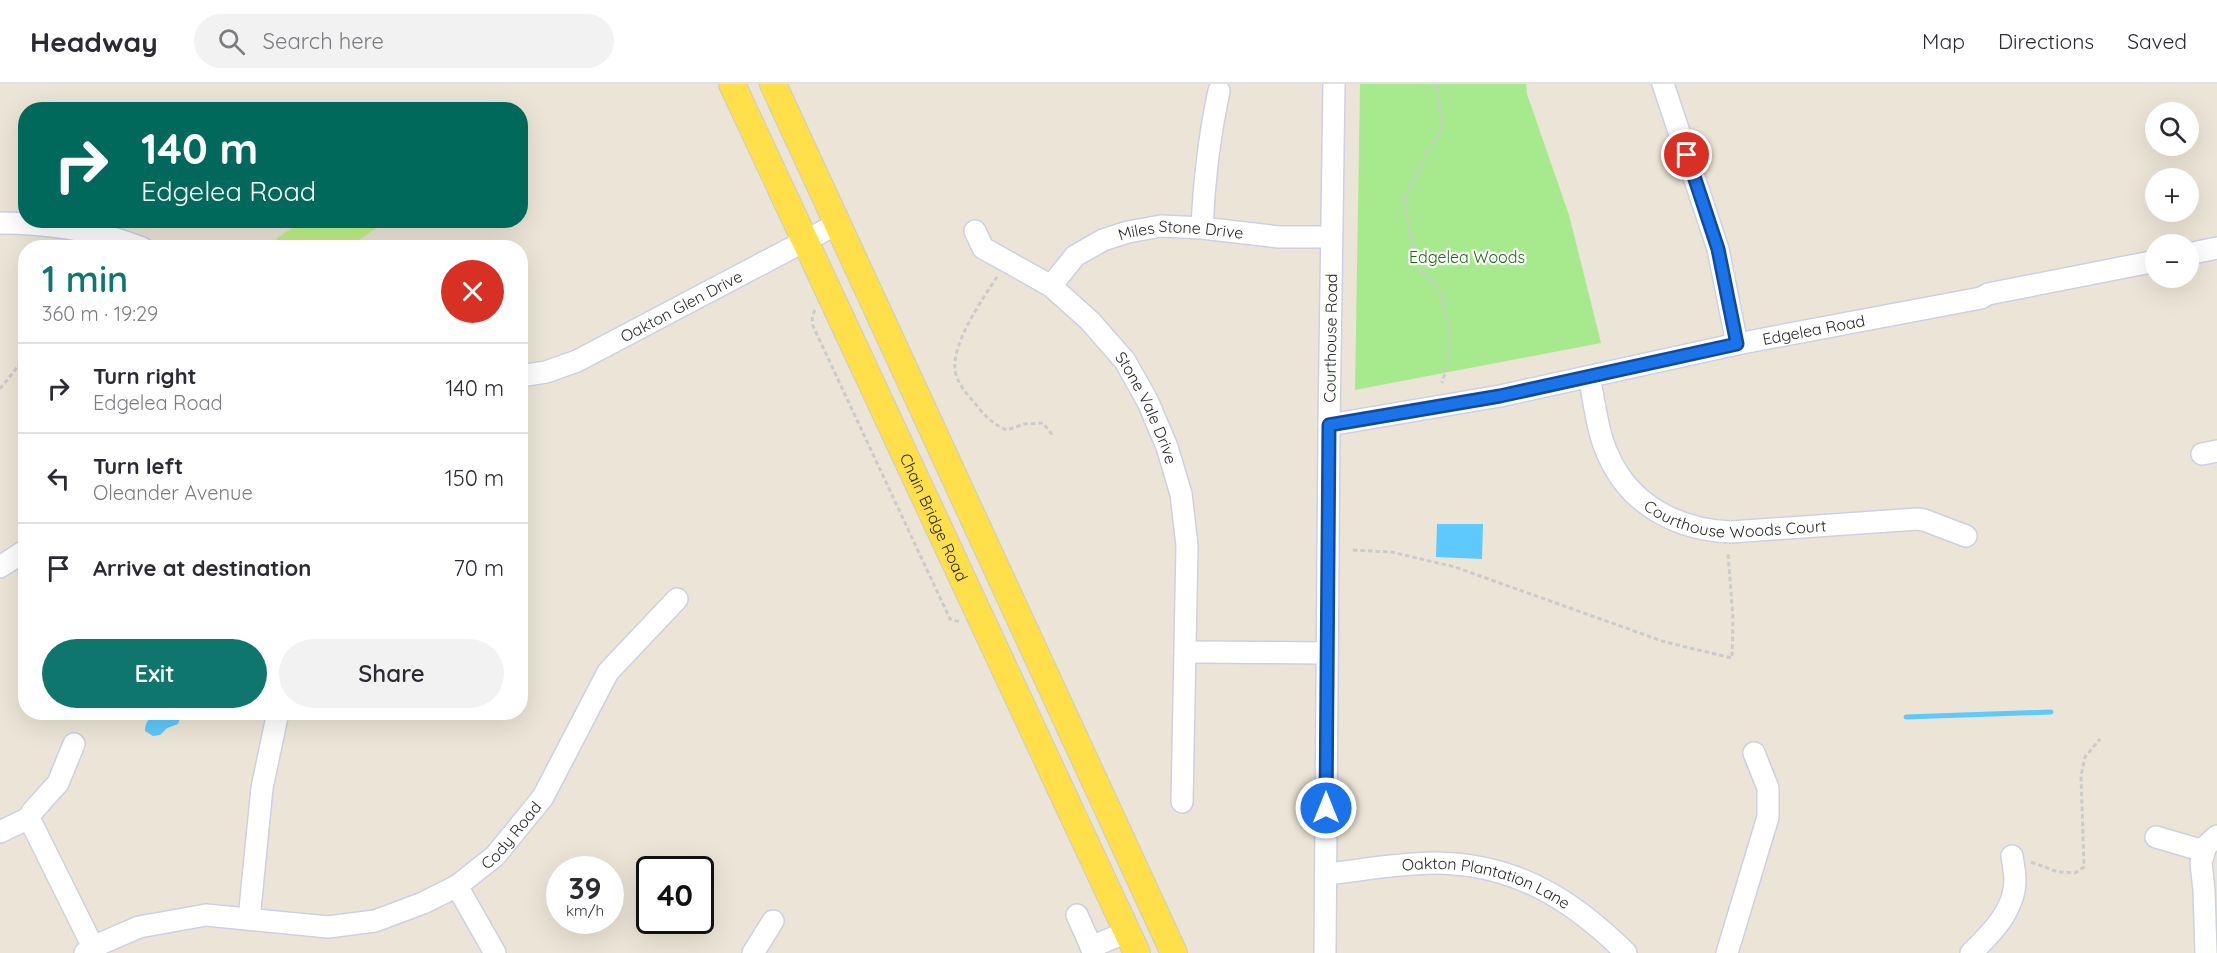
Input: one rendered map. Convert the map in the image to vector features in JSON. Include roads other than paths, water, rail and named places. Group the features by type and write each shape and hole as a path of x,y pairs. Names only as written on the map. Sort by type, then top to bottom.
{"main road":[{"name":"Chain Bridge Road","path":"732,84 1132,942"},
{"path":"772,84 1174,953"}],"street":[{"name":"Courthouse Road","path":"1325,953 1334,84"},
{"path":"1664,84 1718,249 1737,344"},
{"path":"1202,228 1210,135 1219,91"},
{"path":"0,223 18,223"},
{"name":"Oakton Glen Drive","path":"528,375 546,372 577,362 837,224"},
{"name":"Miles Stone Drive","path":"1051,285 1075,256 1103,240 1128,232 1161,226 1202,228 1279,237 1331,237"},
{"path":"73,228 120,240"},
{"name":"Stone Vale Drive","path":"975,231 983,248 1051,285 1090,321 1125,361 1148,402 1167,447 1181,494 1187,545 1182,802"},
{"path":"2199,252 2217,248"},
{"name":"Edgelea Road","path":"1329,425 1500,396 1737,344 1981,298 1989,294 2145,263"},
{"name":"Courthouse Woods Court","path":"1589,377 1602,438 1609,457 1622,479 1641,500 1656,512 1674,521 1701,529 1731,532 1917,519 1966,536"},
{"path":"0,567 18,555"},
{"name":"Cody Road","path":"89,950 139,927 206,915 328,927 375,921 423,903 457,886 495,856 543,797 608,672 677,599"},
{"path":"1185,652 1328,653"},
{"path":"249,919 262,788 276,720"},
{"path":"0,832 29,818 58,783 74,744"},
{"path":"1727,953 1768,817 1768,788 1754,753"},
{"path":"29,818 89,950"},
{"path":"2156,837 2210,844 2201,864 2206,953"},
{"path":"1971,953 2003,918 2010,903 2016,881 2012,856"},
{"name":"Oakton Plantation Lane","path":"1326,874 1405,864 1438,863 1496,871 1515,877 1562,899 1599,927 1626,953"},
{"path":"457,886 495,953"},
{"path":"1077,915 1093,950 1132,942"},
{"path":"753,953 773,921"}],"water":[{"path":"1437,524 1483,524 1482,559 1436,557"},
{"path":"149,720 179,720 178,724 167,728 160,735 153,736 145,731"}],"waterway":[{"path":"1906,717 2051,712"}],"park label":[{"name":"Edgelea Woods","path":"1467,257"}]}
